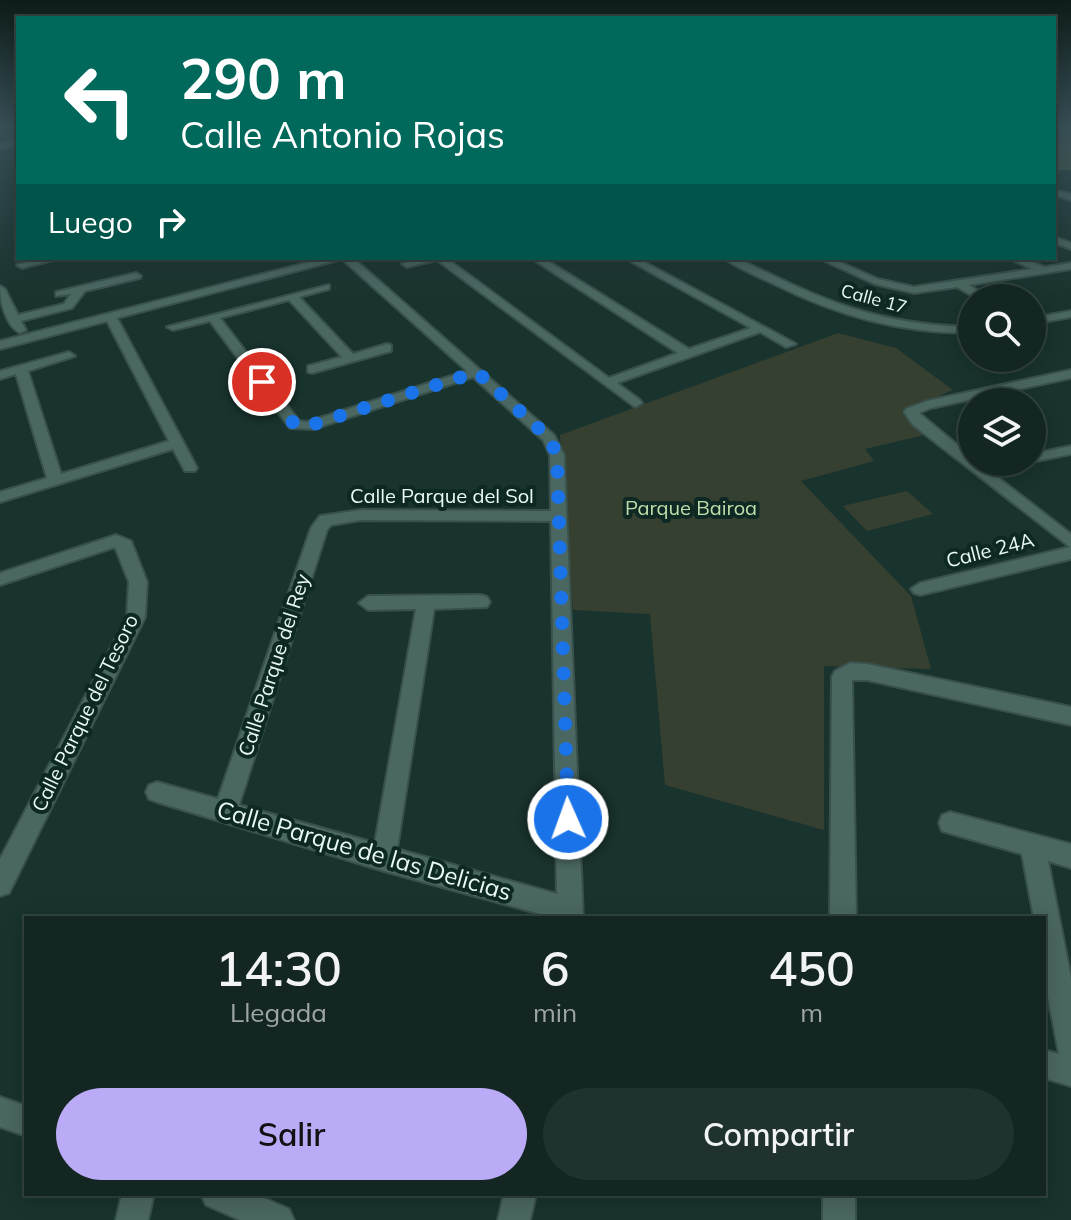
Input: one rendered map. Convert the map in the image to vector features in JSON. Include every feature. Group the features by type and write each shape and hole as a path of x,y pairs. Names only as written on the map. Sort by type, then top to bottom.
{"street":[{"path":"22,265 46,260"},
{"path":"0,345 330,260"},
{"path":"349,260 549,438 557,455 570,914"},
{"path":"407,264 428,260"},
{"path":"441,260 635,403"},
{"path":"539,260 688,354"},
{"path":"634,260 790,344"},
{"name":"Calle 17","path":"733,260 841,312 889,325 958,330"},
{"path":"828,260 875,281 914,290 958,284"},
{"path":"1018,260 1045,270"},
{"path":"960,284 1071,266"},
{"path":"60,294 136,276"},
{"path":"173,327 325,287"},
{"path":"14,319 68,306 82,288"},
{"path":"0,289 25,339"},
{"path":"292,296 350,358"},
{"path":"1046,318 1071,314"},
{"path":"111,317 190,468"},
{"path":"213,317 295,425 308,426 477,372"},
{"path":"609,382 758,329"},
{"path":"312,369 387,348"},
{"path":"0,375 69,356"},
{"path":"21,369 55,480"},
{"path":"1071,374 927,405 911,412 918,422 1071,542"},
{"path":"0,497 175,444"},
{"path":"1046,456 1071,450"},
{"name":"Calle Parque del Sol","path":"326,520 361,515 558,516"},
{"name":"Calle Parque del Rey","path":"225,812 319,528 326,520"},
{"name":"Calle Parque del Tesoro","path":"0,579 116,541 125,545 138,582 136,617 0,884"},
{"name":"Calle 24A","path":"920,589 1071,553"},
{"path":"368,603 481,602"},
{"path":"384,859 426,604"},
{"path":"843,916 842,677 850,671 1071,716"},
{"name":"Calle Parque de las Delicias","path":"157,792 570,914"},
{"path":"950,823 1071,856"},
{"path":"1033,847 1046,916"},
{"path":"1046,916 1071,1049"},
{"path":"1046,1065 1071,1072"},
{"path":"0,1112 24,1120"},
{"path":"132,1220 138,1196"},
{"path":"222,1196 278,1220"},
{"path":"514,1220 520,1196"},
{"path":"839,1196 839,1220"}],"green space":[{"name":"Parque Bairoa","path":"838,333 896,348 953,390 901,412 924,435 865,449 874,461 801,481 911,596 931,669 824,666 824,830 665,785 650,614 573,610 560,435"},
{"path":"907,491 933,514 867,531 843,506"}],"route":[{"path":"262,382 295,425 308,426 477,372 549,438 557,455 568,819"}]}
